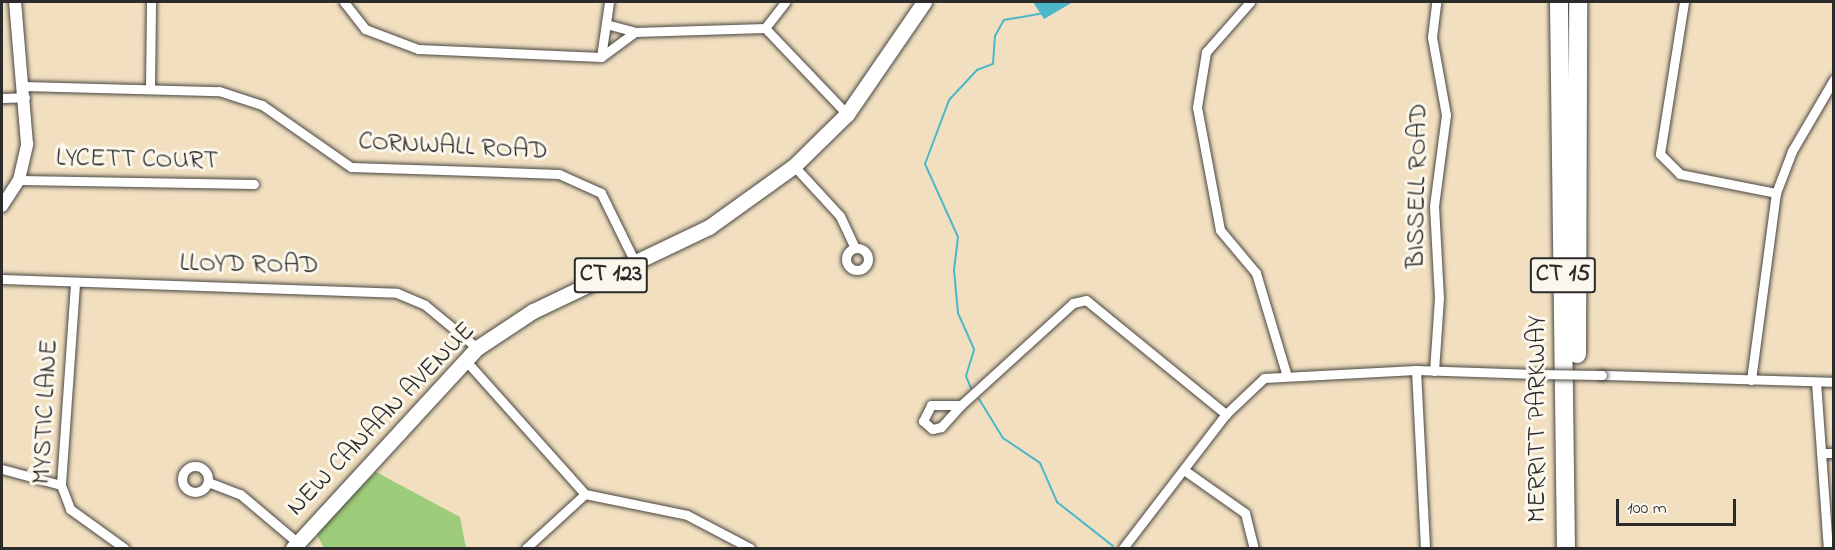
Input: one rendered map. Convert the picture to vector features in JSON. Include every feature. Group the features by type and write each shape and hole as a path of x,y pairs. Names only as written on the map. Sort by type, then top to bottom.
{"highway":[{"name":"MERRITT PARKWAY","path":"1559,2 1566,549"},
{"name":"MERRITT PARKWAY","path":"1578,2 1578,549"}],"main road":[{"name":"NEW CANAAN AVENUE","path":"295,546 467,362 477,348 532,311 636,264 709,227 794,166 847,114 924,2"}],"street":[{"path":"2,206 19,180 27,144 24,92 13,29 15,2"},
{"path":"150,88 151,2"},
{"path":"344,2 365,29 418,49 601,57 635,32"},
{"path":"601,57 609,2"},
{"path":"765,28 785,2"},
{"path":"1250,2 1206,52 1197,77 1197,107 1220,230 1256,273 1286,373"},
{"name":"BISSELL ROAD","path":"1434,371 1439,298 1434,206 1446,115 1432,37 1436,2"},
{"path":"1684,2 1660,154 1680,174 1776,193"},
{"path":"606,24 635,32 765,28 847,114"},
{"path":"1751,380 1776,193 1792,151 1833,79"},
{"name":"CORNWALL ROAD","path":"2,98 24,92 150,88 241,96 351,166 559,174 586,183 611,208 636,264"},
{"path":"794,166 840,216 855,248"},
{"name":"LYCETT COURT","path":"19,180 254,184"},
{"name":"LLOYD ROAD","path":"2,279 75,284 397,293 425,305 477,348"},
{"name":"MYSTIC LANE","path":"75,284 61,485 70,509 124,549"},
{"path":"961,405 1073,303 1086,300 1226,414"},
{"path":"467,362 585,494 687,515 750,549"},
{"path":"1416,370 1425,549"},
{"path":"1123,549 1226,414 1250,387 1286,373 1416,370 1833,382"},
{"path":"1816,382 1829,547"},
{"path":"1821,453 1833,453"},
{"path":"2,469 61,485"},
{"path":"1184,470 1245,513 1254,549"},
{"path":"208,482 240,494 295,546"},
{"path":"526,549 585,494"}],"green space":[{"path":"376,472 460,517 466,548 324,548 316,533"}],"water":[{"path":"1033,2 1073,2 1044,19"}],"waterway":[{"path":"971,388 966,376 974,349 958,313 954,270 958,237 925,164 949,100 977,70 993,64 995,36 1004,20 1044,13"},
{"path":"979,399 1003,438 1040,463 1057,502 1113,546"}]}
